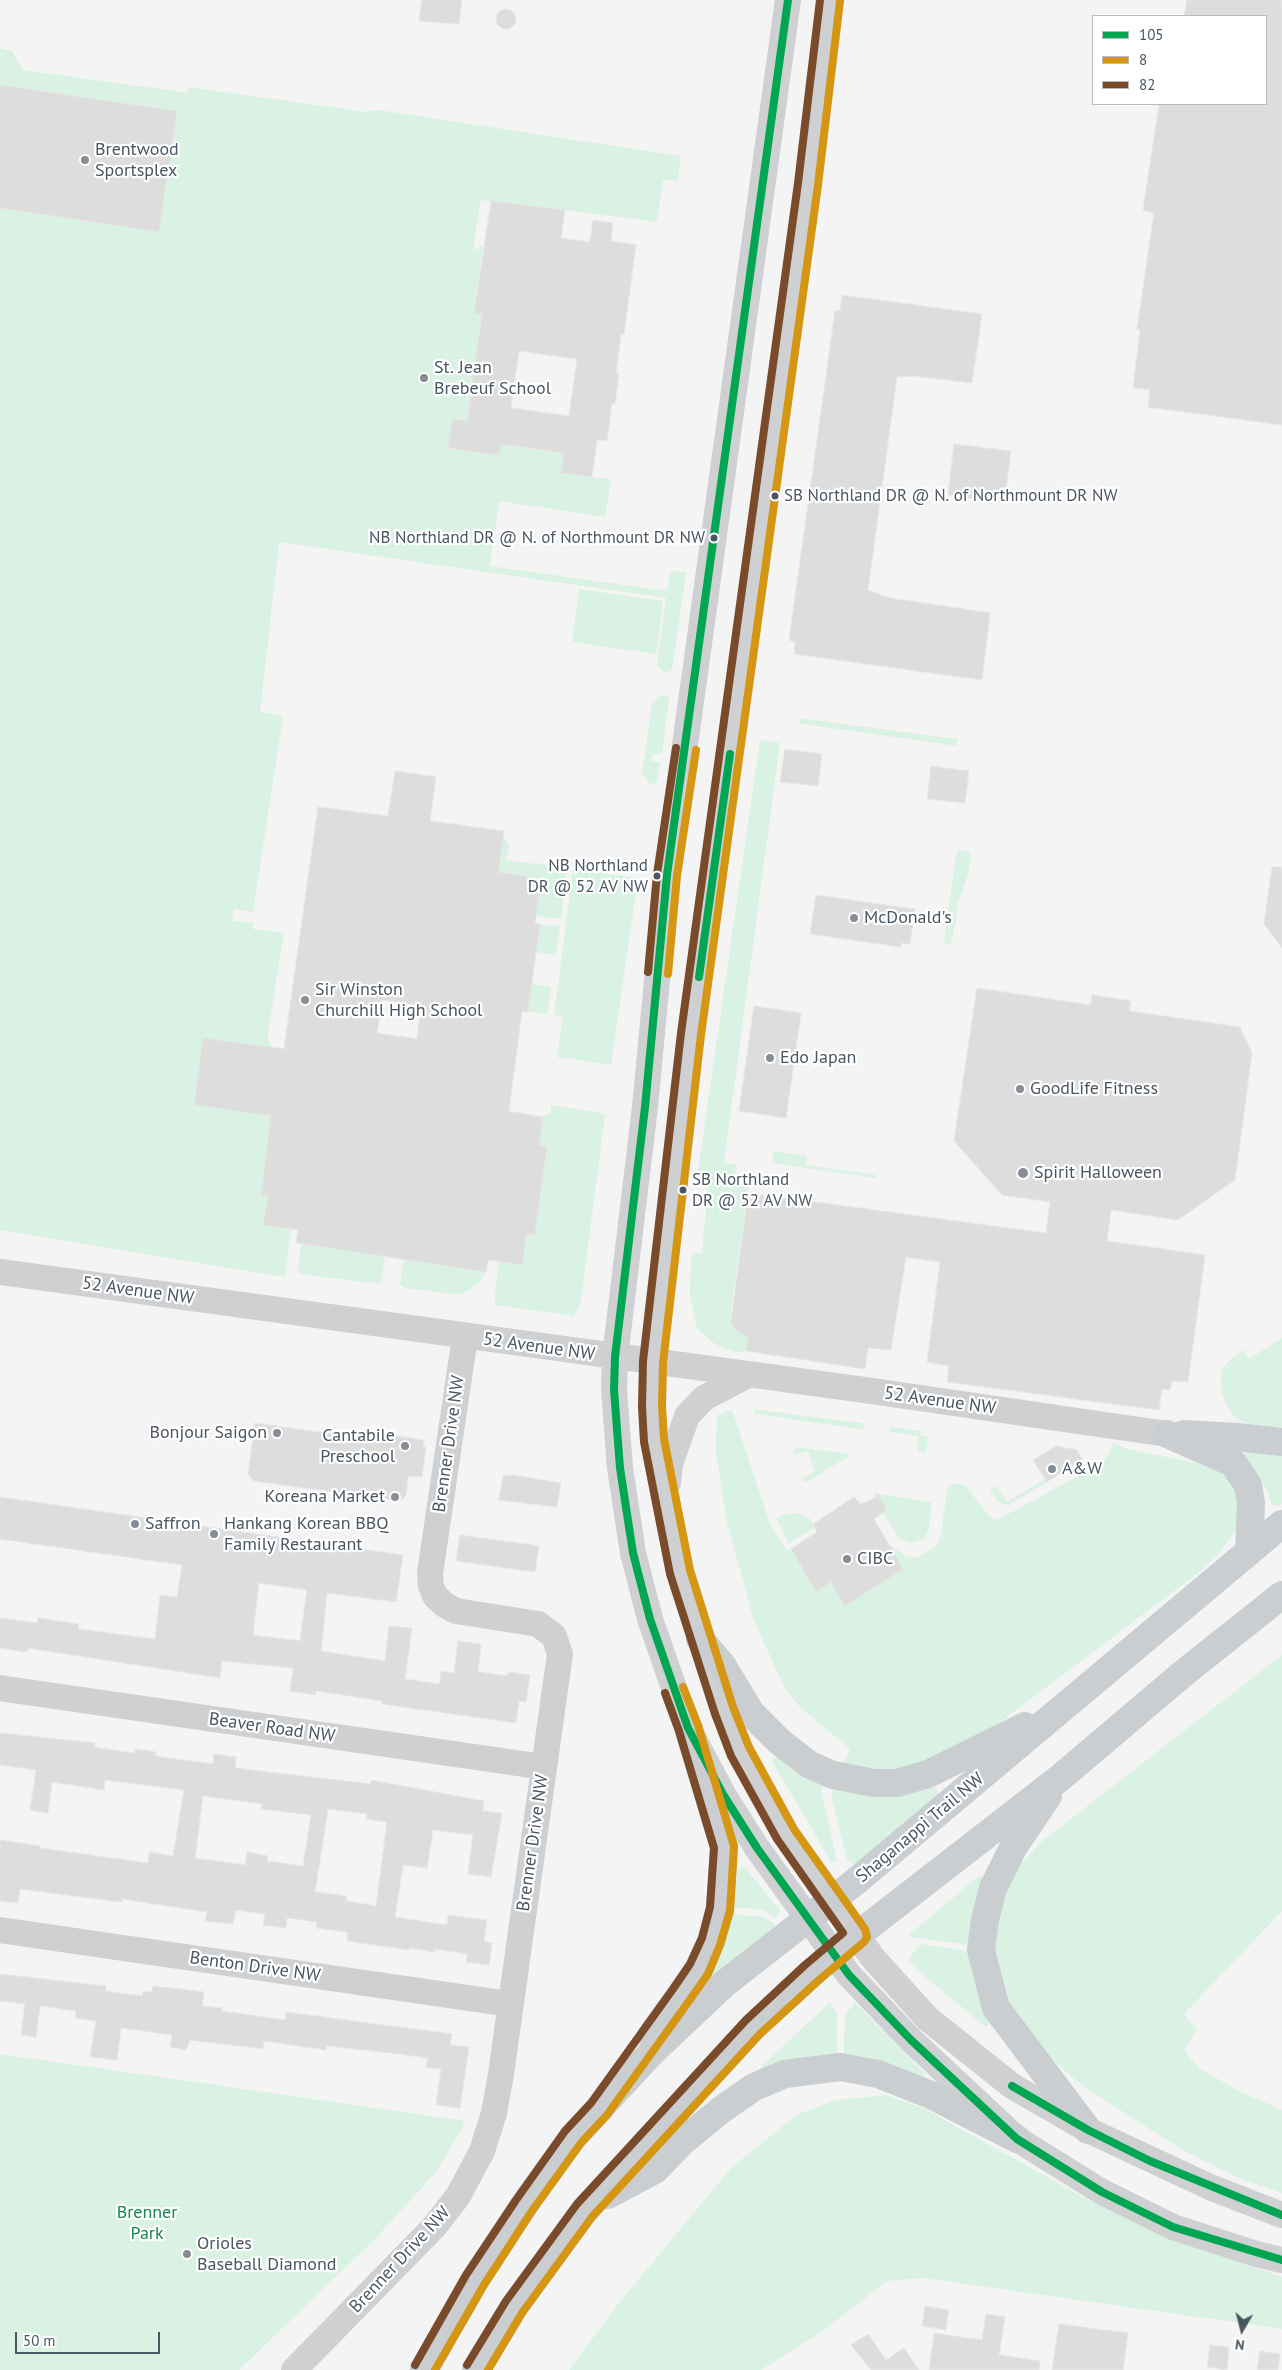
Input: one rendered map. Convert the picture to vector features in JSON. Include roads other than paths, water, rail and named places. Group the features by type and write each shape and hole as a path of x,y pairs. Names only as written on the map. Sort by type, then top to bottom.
{"main road":[{"path":"1167,1434 1237,1437 1282,1442"},
{"path":"1167,1434 1233,1463 1248,1485 1251,1503 1249,1551"},
{"name":"Shaganappi Trail NW","path":"424,2370 475,2280 524,2204 573,2137 653,2051 724,1984 832,1900 1282,1524"},
{"path":"476,2370 514,2307 591,2204 753,2028 833,1954 1061,1777 1185,1672 1282,1595"},
{"path":"700,1639 722,1665 751,1713 780,1742 810,1765 833,1776 874,1784 898,1783 928,1774 1072,1701"},
{"path":"599,2109 699,1969 712,1941 720,1909 724,1847 688,1728"},
{"path":"1061,1777 1014,1848 993,1888 985,1920 981,1950 996,2008 1088,2130"},
{"path":"591,2204 655,2170 682,2142 721,2110 754,2087 785,2074 840,2066 878,2074 931,2095 1017,2139"}],"street":[{"path":"788,0 667,875 645,1107 615,1357 614,1390 620,1468 633,1552 650,1620 688,1728 728,1803 807,1919 850,1976 911,2040 1017,2139 1102,2192 1174,2227 1282,2260"},
{"path":"830,0 808,184 693,1024 653,1362 652,1407 654,1440 680,1572 700,1639 740,1751 786,1834 832,1900 872,1957 927,2018 1012,2086 1088,2130 1194,2180 1282,2215"},
{"name":"52 Avenue NW","path":"0,1272 1167,1434"},
{"name":"Brenner Drive NW","path":"294,2370 434,2228 466,2183 482,2151 494,2114 560,1661 558,1644 554,1636 547,1630 530,1622 456,1610 444,1605 435,1596 431,1586 430,1573 465,1337"},
{"path":"666,1503 670,1464 688,1416 704,1398 748,1375"},
{"name":"Beaver Road NW","path":"0,1688 544,1767"},
{"name":"Benton Drive NW","path":"0,1930 510,2004"}],"place":[{"name":"Brentwood Sportsplex","path":"85,160"},
{"name":"St. Jean Brebeuf School","path":"424,378"},
{"name":"SB Northland DR @ N. of Northmount DR NW","path":"775,496"},
{"name":"NB Northland DR @ N. of Northmount DR NW","path":"714,538"},
{"name":"NB Northland DR @ 52 AV NW","path":"657,876"},
{"name":"McDonald's","path":"854,918"},
{"name":"Sir Winston Churchill High School","path":"305,1000"},
{"name":"Edo Japan","path":"770,1058"},
{"name":"GoodLife Fitness","path":"1020,1089"},
{"name":"Spirit Halloween","path":"1023,1173"},
{"name":"SB Northland DR @ 52 AV NW","path":"683,1190"},
{"name":"Bonjour Saigon","path":"277,1433"},
{"name":"Cantabile Preschool","path":"405,1446"},
{"name":"A&W","path":"1052,1469"},
{"name":"Koreana Market","path":"395,1497"},
{"name":"Saffron","path":"135,1524"},
{"name":"Hankang Korean BBQ Family Restaurant","path":"214,1534"},
{"name":"CIBC","path":"847,1559"},
{"name":"Orioles Baseball Diamond","path":"187,2254"}],"park label":[{"name":"Brenner Park","path":"147,2223"}]}
